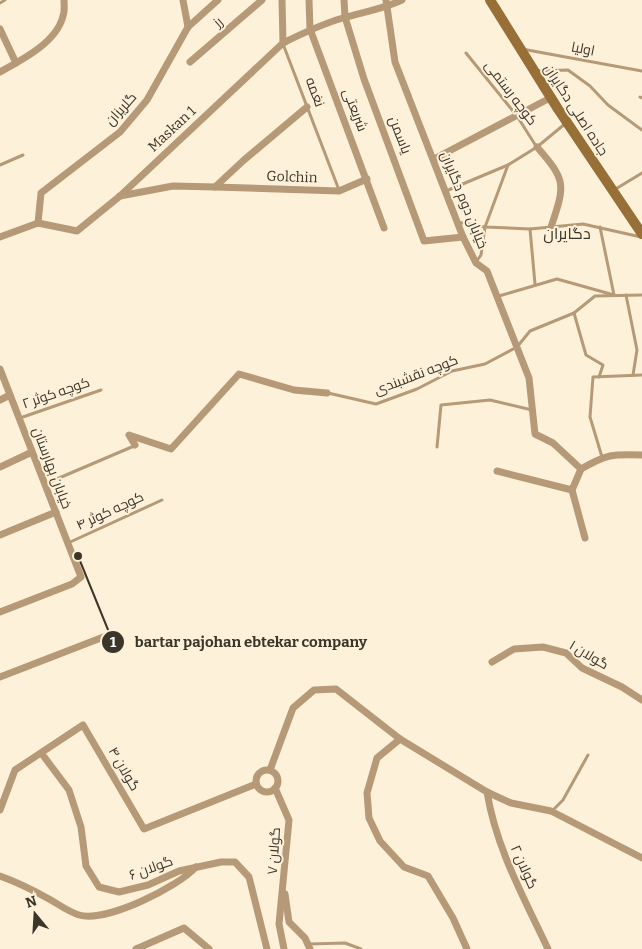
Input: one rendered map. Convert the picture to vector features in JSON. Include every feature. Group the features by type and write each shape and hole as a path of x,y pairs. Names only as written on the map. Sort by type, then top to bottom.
{"street":[{"path":"0,72 16,63 53,36 64,16 64,0"},
{"path":"183,0 188,27"},
{"name":"گلریزان","path":"38,224 41,193 120,132 147,100 188,27 218,0"},
{"name":"رز","path":"190,62 262,0"},
{"name":"نغمه","path":"282,0 283,43"},
{"name":"شریعتی","path":"309,0 310,29 384,228"},
{"name":"یاسمن","path":"344,0 345,17 364,79 424,241 463,237"},
{"name":"Maskan 1","path":"38,224 77,231 120,196 283,43 310,29 402,0"},
{"name":"جاده اصلی دگایران","path":"490,0 550,98 642,236"},
{"name":"خیابان دوم دگایران","path":"386,4 395,62 463,237 476,263 487,270 529,378 535,434 553,443 581,469"},
{"path":"0,29 16,63"},
{"path":"434,159 550,98"},
{"path":"215,187 307,107"},
{"path":"537,147 557,170 562,193 551,227"},
{"name":"Golchin","path":"120,196 173,186 339,191 367,180"},
{"path":"0,237 38,224"},
{"name":"خیابان بهارستان","path":"0,369 81,577 72,584 0,612"},
{"path":"136,445 129,435 172,449 239,374 294,390 327,393"},
{"path":"0,400 10,395"},
{"path":"0,467 32,452"},
{"path":"585,538 572,490 581,469 602,457 614,454 642,455"},
{"path":"497,471 572,490"},
{"path":"0,535 56,512"},
{"path":"0,677 106,636"},
{"name":"گولان ۱","path":"492,662 514,649 543,647 566,653 582,668 642,700"},
{"path":"270,770 293,708 314,690 336,689 400,739 487,792 511,803 551,811 642,858"},
{"name":"گولان ۴","path":"0,810 15,770 42,754 82,725 144,828 256,784"},
{"path":"400,739 377,758 367,793 369,818 380,841 404,868 428,876 453,918 467,949"},
{"name":"گولان ۶","path":"42,754 69,790 81,827 86,866 99,887 118,892 148,885 179,871 221,862 235,862 249,877 267,949"},
{"path":"270,770 278,778 276,788 264,792 256,784 259,773 270,770"},
{"name":"گولان ۷","path":"276,788 289,820 284,889 279,924 284,949"},
{"name":"گولان ۲","path":"487,792 492,823 510,870 548,949"},
{"path":"0,876 14,881 80,916 100,917 137,902 187,877 196,867"},
{"name":"گولان ۷","path":"284,889 290,922 310,947"},
{"path":"136,949 184,928 209,949"}],"lane":[{"path":"0,2 5,0"},
{"name":"نغمه","path":"283,43 339,191"},
{"name":"اولیا","path":"519,48 642,72"},
{"name":"کوچه رستمی","path":"466,53 517,116 537,147"},
{"path":"534,71 568,70 590,86 608,105 642,130"},
{"path":"445,191 508,165 537,147 566,122"},
{"path":"0,165 23,155"},
{"path":"476,263 481,255 485,228 508,165"},
{"path":"613,190 642,173"},
{"path":"457,222 485,228 530,229 583,224 642,236"},
{"path":"497,297 558,279 614,295 600,227"},
{"path":"530,229 536,284"},
{"path":"626,295 637,350 634,375"},
{"name":"کوچه نقشبندی","path":"327,393 376,404 418,389 452,371 485,364 517,347 530,331 574,313 595,296 642,295"},
{"path":"574,313 586,355 603,365 600,377"},
{"path":"602,457 590,417 593,378 642,375"},
{"name":"کوچه کوثر ۲","path":"19,418 101,390"},
{"path":"437,447 441,405 490,400 533,410"},
{"path":"45,484 136,445"},
{"name":"کوچه کوثر ۴","path":"68,544 162,500"},
{"path":"551,811 563,800 588,755"},
{"path":"310,947 345,943 361,949"}],"place":[{"name":"bartar pajohan ebtekar company","path":"78,556"}],"district":[{"name":"دگایران","path":"567,233"}]}
